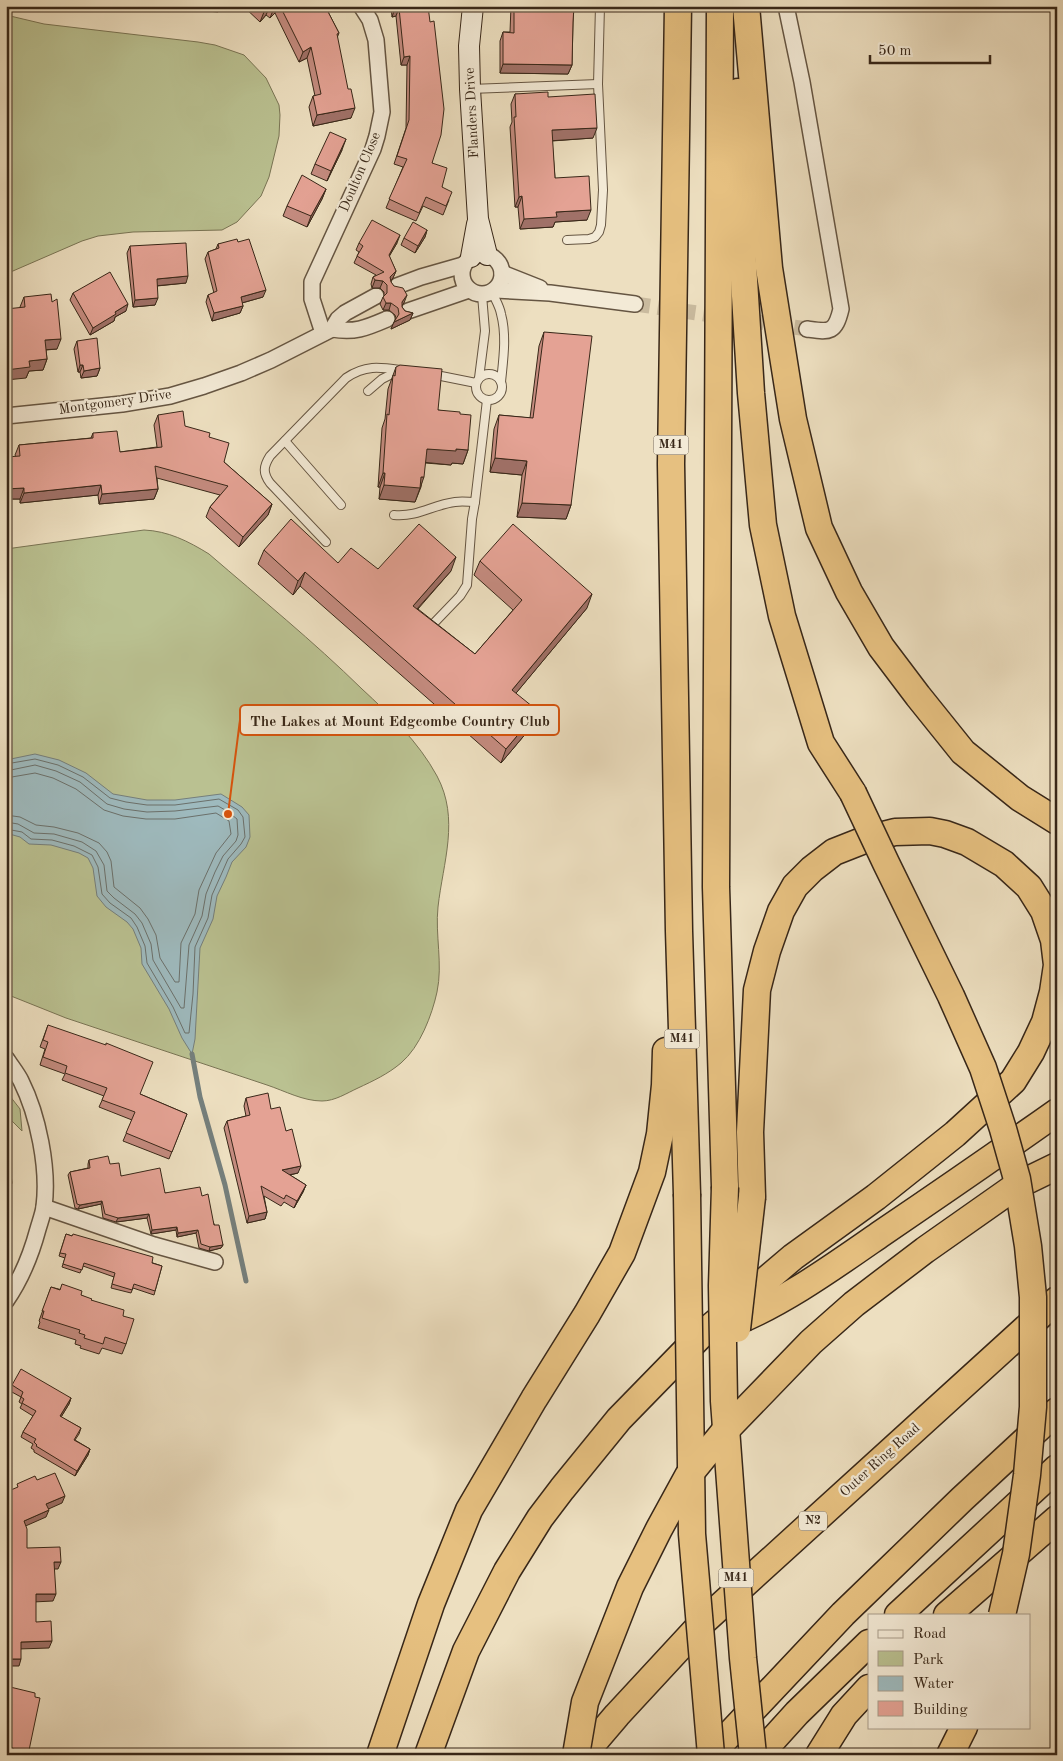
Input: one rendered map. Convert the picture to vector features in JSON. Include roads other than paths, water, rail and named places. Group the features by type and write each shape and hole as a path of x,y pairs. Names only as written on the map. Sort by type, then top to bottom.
{"highway":[{"name":"M41","path":"678,6 671,464 678,884 687,1194 692,1534 710,1755"},
{"name":"M41","path":"720,6 716,887 725,1188 722,1286 724,1401 743,1658 753,1755"},
{"path":"736,6 741,231 751,393 763,525 782,616 822,743 853,792 951,996 983,1068 1017,1178 1028,1246 1033,1297 1033,1407 1027,1476 1016,1554 1002,1614"},
{"path":"746,6 768,268 793,419 819,528 849,592 881,646 963,752 1020,798 1057,821"},
{"path":"428,1755 466,1651 507,1571 540,1518 620,1419 700,1336 793,1257 876,1197 955,1134 1013,1081 1031,1052 1045,1022 1053,992 1057,966 1054,940 1044,911 1029,887 1004,864 967,842 930,831 895,832 867,838 834,852 812,869 795,886 781,911 766,951 757,990 750,1132 752,1197 736,1350 724,1401"},
{"path":"380,1755 431,1604 469,1510 622,1253 652,1172 660,1134 665,1085 665,961 678,884"},
{"path":"700,1336 742,1320 831,1268 1057,1112"},
{"path":"576,1755 585,1702 627,1596 659,1528 688,1476 724,1432 811,1342 854,1304 924,1250 1016,1186 1057,1166"},
{"name":"Outer Ring Road","path":"583,1755 617,1715 704,1621 1057,1300"},
{"path":"710,1755 843,1614 1057,1411"},
{"path":"899,1614 1057,1468"},
{"path":"948,1614 1057,1519"},
{"path":"759,1755 797,1713 868,1644"},
{"path":"820,1755 844,1715 868,1689"},
{"path":"950,1755 964,1728"}],"street":[{"name":"Doulton Close","path":"328,331 312,299 312,282 372,149 382,112 376,40 370,20 361,6"},
{"name":"Flanders Drive","path":"473,6 469,46 478,219 474,259"},
{"path":"786,6 802,82 841,310 837,324 832,330 825,332 807,329"},
{"path":"474,259 461,272 462,279 484,292"},
{"path":"397,286 474,259 496,260 502,273 500,282 484,292"},
{"path":"502,273 550,293"},
{"path":"408,310 484,292 550,293 634,304"},
{"name":"Montgomery Drive","path":"6,416 122,404 170,396 241,373 328,331 346,313 376,296"},
{"name":"Montgomery Drive","path":"328,331 360,330 387,319"},
{"path":"6,1058 21,1081 32,1110 45,1173 44,1207 29,1260 16,1287 6,1301"},
{"path":"44,1207 154,1245 215,1262"}],"lane":[{"path":"567,240 595,237 601,226 602,190 598,84 600,6"},
{"path":"470,89 598,84"},
{"path":"484,292 501,314 503,323 502,389 499,395 487,400 480,397 476,390 484,331 484,292"},
{"path":"326,542 266,477 264,472 266,462 346,378 355,372 361,369 379,367 404,370 382,379 368,390"},
{"path":"425,373 477,380 484,374 491,374 501,382"},
{"path":"435,622 460,596 467,585 472,520 487,400"},
{"path":"285,441 341,505"},
{"path":"394,515 407,516 419,514 455,502 475,502"}],"water":[{"path":"35,754 59,760 86,773 113,794 147,800 175,800 221,794 242,807 249,815 250,837 246,847 232,862 217,896 213,919 200,948 195,1039 192,1054 182,1038 169,1009 142,964 141,948 133,929 127,922 106,907 97,896 93,868 88,858 79,853 51,845 29,844 20,837 6,833 6,760"}],"waterway":[{"path":"192,1054 200,1097 225,1185 246,1281"}],"tunnel":[{"path":"635,304 807,329"}],"place":[{"name":"The Lakes at Mount Edgcombe Country Club","path":"228,814"}]}
